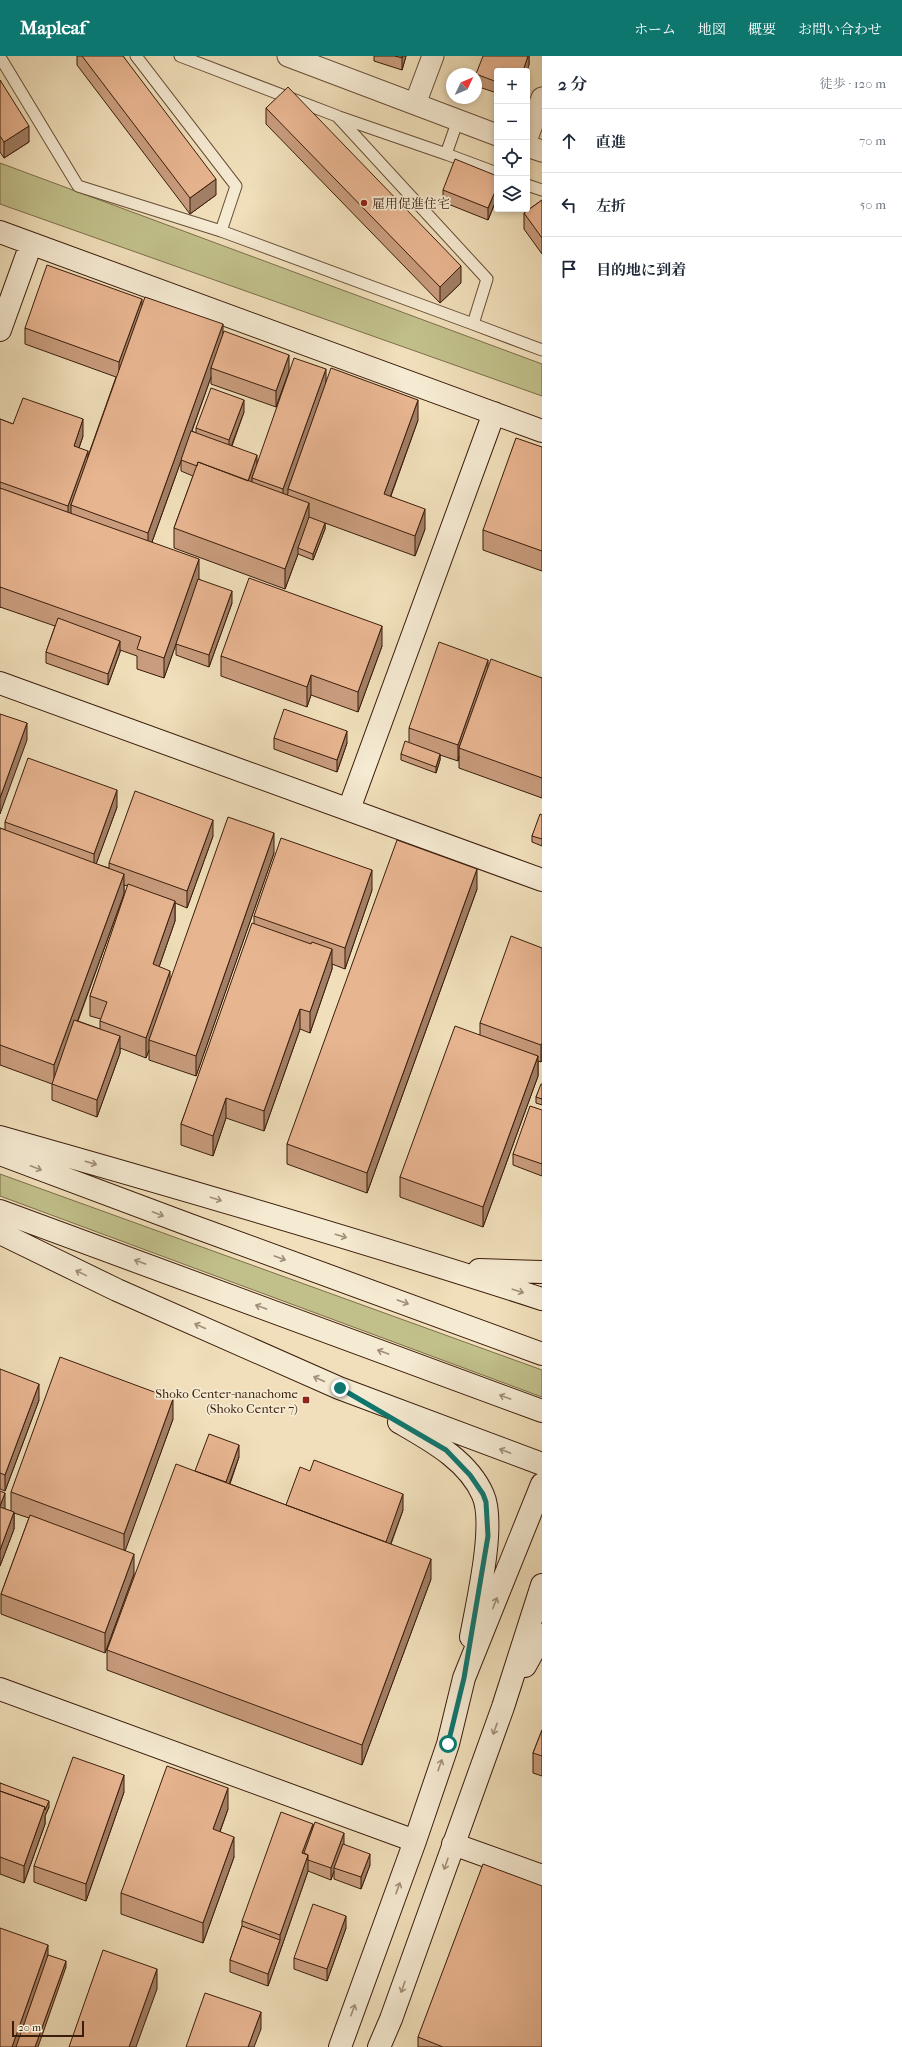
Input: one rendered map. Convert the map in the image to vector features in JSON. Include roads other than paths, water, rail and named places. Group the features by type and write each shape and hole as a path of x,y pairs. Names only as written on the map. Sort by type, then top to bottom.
{"street":[{"path":"415,104 433,56"},
{"path":"301,58 494,134"},
{"path":"530,130 542,98"},
{"path":"530,147 542,151"},
{"path":"0,232 542,431"},
{"path":"0,330 31,244"},
{"path":"349,809 494,413"},
{"path":"0,683 542,880"},
{"path":"0,1137 153,1180 450,1269 542,1299"},
{"path":"0,1154 542,1354"},
{"path":"0,1211 542,1411"},
{"path":"0,1232 117,1290 340,1388 542,1464"},
{"path":"450,1269 542,1272"},
{"path":"340,1388 446,1450 470,1475 483,1494 486,1502 488,1536 464,1678 448,1744 415,1841 340,2047"},
{"path":"464,1678 542,1484"},
{"path":"380,2047 503,1707 542,1585"},
{"path":"503,1707 542,1635"},
{"path":"0,1689 415,1841"},
{"path":"453,1844 542,1876"}],"lane":[{"path":"136,56 236,186 221,231"},
{"path":"180,56 337,116 494,172"},
{"path":"0,57 78,186 221,231 542,350"},
{"path":"337,116 487,279 472,324"},
{"path":"446,154 458,120"},
{"path":"530,185 542,190"}],"place":[{"name":"雇用促進住宅","path":"364,203"},
{"name":"Shoko Center-nanachome (Shoko Center 7)","path":"306,1400"}]}
